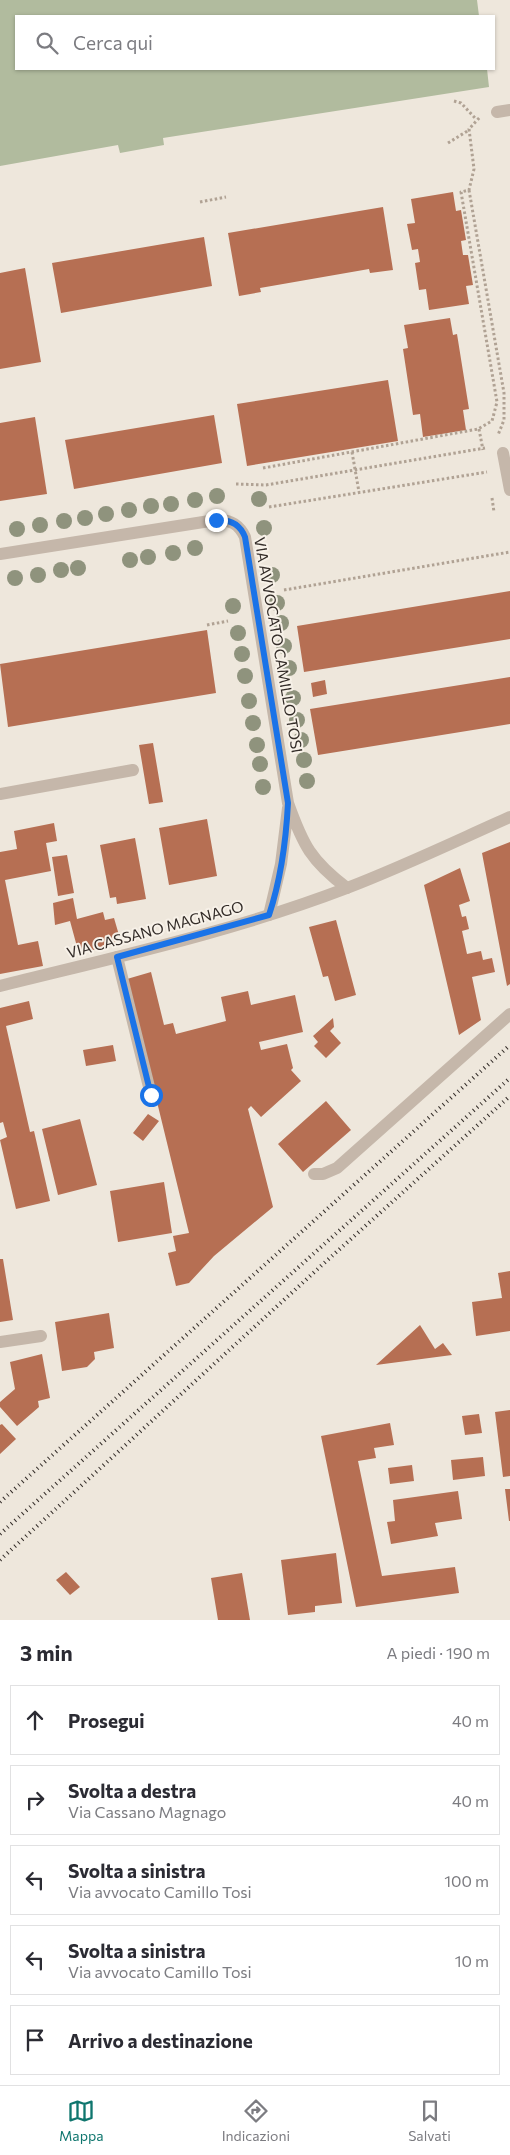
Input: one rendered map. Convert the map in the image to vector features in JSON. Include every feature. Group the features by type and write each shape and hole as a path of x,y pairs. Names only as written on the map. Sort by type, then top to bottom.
{"street":[{"path":"497,112 510,110"},
{"path":"503,453 510,490"},
{"name":"VIA AVVOCATO CAMILLO TOSI","path":"0,554 216,520 229,521 238,526 245,537 288,803 302,838 314,860 347,888"},
{"path":"0,794 133,770"},
{"name":"VIA AVVOCATO CAMILLO TOSI","path":"269,915 283,855 288,803"},
{"name":"VIA CASSANO MAGNAGO","path":"0,986 117,957 269,915 347,888 510,817"},
{"path":"117,957 151,1095"},
{"path":"314,1174 323,1174 338,1168 510,1014"},
{"path":"0,1342 42,1336"}],"path":[{"path":"454,101 460,103 476,119"},
{"path":"448,143 469,129 476,119 497,112"},
{"path":"469,129 474,169 469,190 504,393 504,420 494,442"},
{"path":"263,468 478,429 492,421 497,402 462,192 469,190"},
{"path":"200,202 226,197"},
{"path":"236,484 266,485 490,446"},
{"path":"352,452 359,492"},
{"path":"269,507 487,472"},
{"path":"284,590 510,552"},
{"path":"207,624 228,621"}],"green space":[{"path":"0,0 477,0 479,15 15,15 15,70 487,70 489,87 163,138 164,145 120,153 118,145 0,166"}],"building":[{"path":"453,192 456,211 461,210 466,240 461,241 463,255 468,255 473,285 466,286 469,304 429,310 426,289 419,290 415,263 420,262 418,249 412,250 407,224 415,223 411,199"},
{"path":"383,207 393,270 370,273 369,269 260,288 261,292 239,296 228,233"},
{"path":"204,237 212,286 61,313 52,263"},
{"path":"25,268 41,362 0,369 0,273"},
{"path":"450,318 453,335 457,334 469,409 463,410 466,430 423,437 420,414 413,415 403,349 408,348 404,325"},
{"path":"388,380 398,441 247,466 237,404"},
{"path":"214,415 222,463 74,489 65,440"},
{"path":"35,417 47,494 0,501 0,423"},
{"path":"510,591 510,639 304,672 297,626"},
{"path":"207,630 216,693 8,727 0,664"},
{"path":"510,677 510,724 318,755 310,709"},
{"path":"325,680 327,694 313,697 311,683"},
{"path":"153,743 163,802 149,804 139,745"},
{"path":"207,819 217,876 169,885 159,828"},
{"path":"54,823 57,841 46,843 51,871 5,880 18,945 38,941 43,966 0,974 0,852 17,849 14,831"},
{"path":"135,838 146,899 117,904 116,897 110,898 100,845"},
{"path":"510,842 510,984 507,986 482,853"},
{"path":"67,855 74,893 58,896 52,857"},
{"path":"460,868 470,901 459,905 462,917 466,916 469,929 462,931 467,954 481,951 483,960 492,958 495,972 472,977 481,1020 459,1035 424,885"},
{"path":"73,898 77,919 103,912 105,920 114,918 121,942 79,954 70,921 55,925 53,903"},
{"path":"336,920 356,995 335,1001 328,976 323,977 309,927"},
{"path":"151,972 164,1025 173,1023 176,1034 226,1021 221,997 248,991 251,1005 295,995 303,1032 259,1042 261,1050 287,1044 293,1068 291,1070 301,1081 261,1117 251,1106 248,1109 273,1207 214,1256 189,1283 176,1286 168,1253 176,1251 173,1236 189,1233 127,979"},
{"path":"29,1001 33,1019 6,1026 30,1132 34,1131 50,1201 16,1209 0,1140 7,1137 3,1122 0,1123 0,1008"},
{"path":"333,1018 334,1027 330,1031 341,1043 326,1058 314,1046 318,1042 313,1036"},
{"path":"113,1045 116,1061 86,1066 83,1050"},
{"path":"326,1101 351,1130 303,1172 278,1144"},
{"path":"148,1114 159,1121 143,1141 133,1133"},
{"path":"80,1119 97,1185 58,1195 42,1129"},
{"path":"164,1182 172,1233 118,1242 110,1191"},
{"path":"0,1259 3,1259 13,1320 0,1322"},
{"path":"510,1271 510,1331 476,1336 472,1302 502,1298 498,1273"},
{"path":"109,1313 114,1348 94,1352 95,1359 87,1367 62,1371 55,1322"},
{"path":"420,1325 435,1349 443,1343 452,1355 376,1365"},
{"path":"42,1354 50,1398 38,1401 39,1407 17,1426 0,1407 0,1402 15,1389 10,1362"},
{"path":"510,1410 510,1476 503,1477 495,1412"},
{"path":"479,1414 482,1433 465,1435 462,1416"},
{"path":"390,1423 394,1445 374,1448 376,1458 358,1461 382,1576 455,1567 459,1593 356,1607 321,1436"},
{"path":"2,1424 16,1439 0,1454 0,1425"},
{"path":"483,1457 485,1476 453,1480 451,1460"},
{"path":"412,1465 414,1481 390,1484 388,1468"},
{"path":"505,1489 510,1489 510,1521 509,1521"},
{"path":"458,1491 462,1519 435,1523 438,1536 391,1544 387,1522 395,1521 393,1500"},
{"path":"336,1553 342,1603 315,1606 315,1612 288,1615 281,1560"},
{"path":"66,1572 80,1587 70,1595 56,1580"},
{"path":"242,1573 250,1620 218,1620 211,1578"}],"railway":[{"path":"0,1502 510,1045"},
{"path":"0,1534 510,1078"},
{"path":"0,1560 322,1265 510,1096"}],"route":[{"path":"151,1095 117,957 269,915 276,895 287,828 288,803 245,537 243,531 234,523 216,520"}]}
